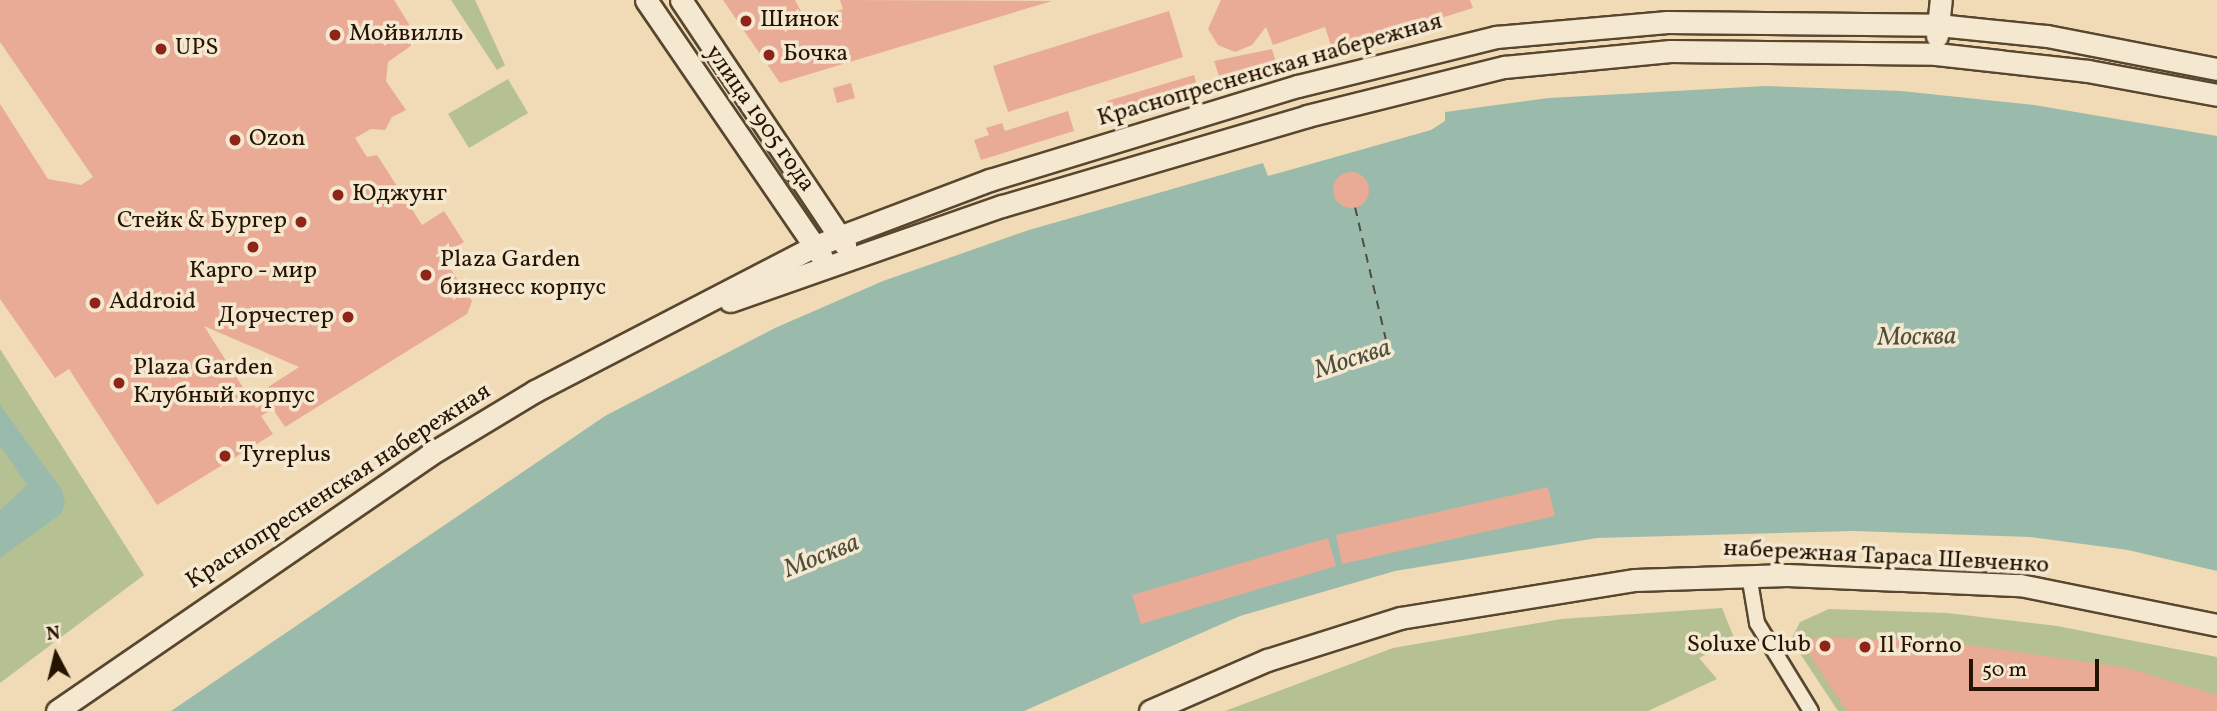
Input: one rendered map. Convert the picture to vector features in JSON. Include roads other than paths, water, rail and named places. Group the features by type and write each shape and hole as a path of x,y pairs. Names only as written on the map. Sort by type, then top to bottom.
{"main road":[{"name":"улица 1905 года","path":"646,0 829,268"},
{"name":"улица 1905 года","path":"681,0 855,258"},
{"path":"1936,54 1941,0"},
{"name":"Краснопресненская набережная","path":"57,711 429,455 662,324 839,235 990,180 1221,110 1496,37 1667,22 1938,25 2047,36 2214,67"},
{"name":"Краснопресненская набережная","path":"662,324 990,210 1293,120 1504,67 1670,51 1936,54 2088,71 2217,95"},
{"name":"набережная Тараса Шевченко","path":"1149,711 1268,660 1400,618 1635,580 1749,575 2020,585 2217,625"}],"street":[{"path":"1749,575 1757,623 1811,711"}],"water":[{"name":"Москва","path":"1765,86 1901,91 2034,105 2217,136 2217,571 2128,550 2030,537 1853,531 1597,538 1395,571 1240,616 1024,711 171,711 605,416 775,328 883,281 1029,230 1263,163 1268,176 1431,130 1445,121 1445,112 1549,98"},
{"path":"0,405 62,490 65,503 61,514 0,558 0,510 27,485 0,446"}],"place":[{"name":"Шинок","path":"746,21"},
{"name":"Мойвилль","path":"335,35"},
{"name":"UPS","path":"161,49"},
{"name":"Бочка","path":"769,55"},
{"name":"Ozon","path":"235,140"},
{"name":"Юджунг","path":"338,195"},
{"name":"Стейк & Бургер","path":"301,222"},
{"name":"Карго - мир","path":"253,247"},
{"name":"Plaza Garden бизнесс корпус","path":"426,275"},
{"name":"Addroid","path":"95,303"},
{"name":"Дорчестер","path":"348,317"},
{"name":"Plaza Garden Клубный корпус","path":"119,383"},
{"name":"Tyreplus","path":"225,456"},
{"name":"Soluxe Club","path":"1825,646"},
{"name":"Il Forno","path":"1865,647"}]}
